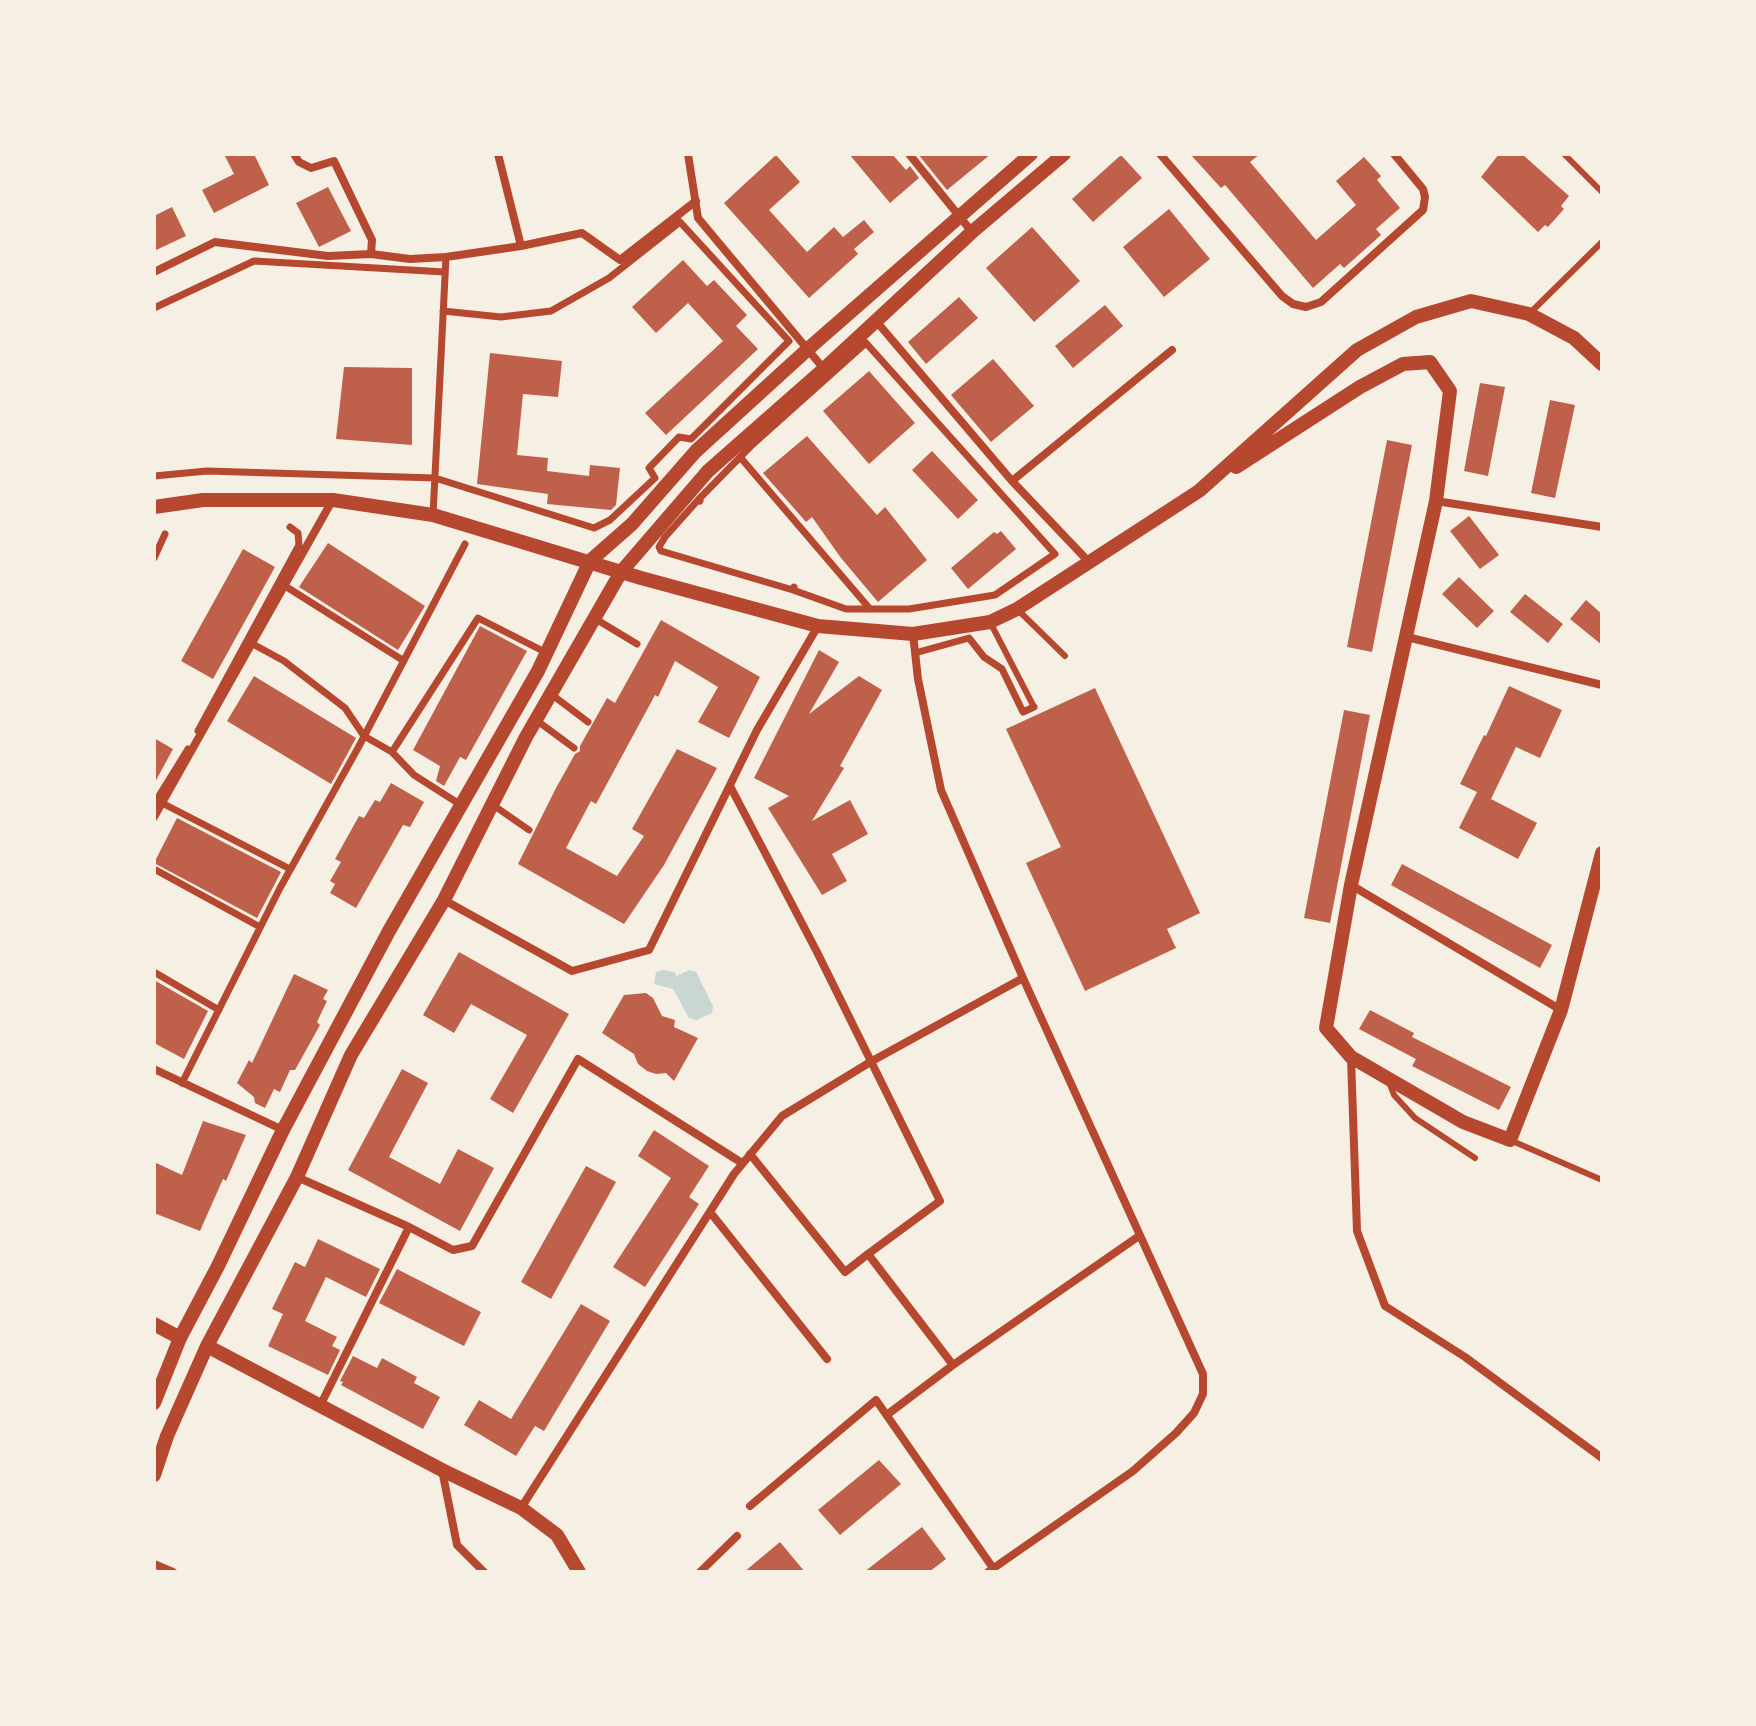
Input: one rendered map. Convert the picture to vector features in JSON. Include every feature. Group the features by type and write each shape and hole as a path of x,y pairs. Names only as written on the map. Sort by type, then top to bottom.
{"street":[{"path":"294,154 299,162 311,168 334,161 372,240 371,254"},
{"path":"498,154 521,246"},
{"path":"688,154 698,218 824,369"},
{"path":"909,154 972,232"},
{"path":"154,1403 180,1338 283,1130 389,931 547,653 590,561 632,524 696,451 1031,154"},
{"path":"154,1475 167,1436 207,1346 297,1177 351,1055 444,900 536,720 621,572 708,471 972,232 1064,154"},
{"path":"1160,154 1282,296 1293,304 1306,307 1321,302 1423,210 1423,189 1394,154"},
{"path":"154,272 215,242 328,256 371,254 410,259 521,246 582,233 620,260 696,201"},
{"path":"154,476 207,471 435,478 594,528 610,520 655,478 649,468 679,437 691,439 789,341 680,222 609,278 551,311 501,317 443,311"},
{"path":"433,515 446,257"},
{"path":"154,308 254,261 445,272"},
{"path":"1199,491 1357,350 1416,317 1471,301 1529,314 1574,338 1602,364"},
{"path":"876,321 1012,481 1088,561"},
{"path":"866,343 1055,554 995,595 909,609 846,609 794,588 661,551 659,547 665,537 740,457 866,343"},
{"path":"1012,481 1172,350"},
{"path":"154,507 203,500 333,500 433,515 621,572 818,626 913,634 990,622 1017,609 1360,387 1403,364 1430,362 1450,391 1436,501 1351,885 1326,1028 1351,1057 1463,1122 1510,1140 1561,1010 1602,853"},
{"path":"740,457 870,609"},
{"path":"158,804 333,500"},
{"path":"1436,501 1602,527"},
{"path":"154,817 158,804 299,545 298,533 290,527"},
{"path":"154,558 165,534"},
{"path":"182,1083 290,869 465,544"},
{"path":"285,586 404,661"},
{"path":"392,752 478,618 547,653"},
{"path":"594,618 637,644"},
{"path":"444,900 572,971 649,950 757,730 818,626"},
{"path":"750,1506 876,1400 990,1570 1133,1471 1176,1433 1194,1413 1203,1394 1203,1374 941,790 913,634"},
{"path":"1407,637 1602,685"},
{"path":"915,653 969,638 984,657 1002,669 1023,712 1034,707"},
{"path":"251,643 284,661 345,708 364,736 392,752 414,775 461,805"},
{"path":"551,694 588,722"},
{"path":"536,720 574,748"},
{"path":"730,786 872,1061 940,1201 845,1272 750,1154"},
{"path":"158,804 290,869"},
{"path":"493,805 529,830"},
{"path":"154,869 260,927"},
{"path":"1351,885 1561,1010"},
{"path":"154,972 219,1010"},
{"path":"521,1508 742,1163 782,1116 872,1061 1023,978"},
{"path":"1351,1057 1357,1231 1385,1306 1465,1357 1602,1458"},
{"path":"297,1177 453,1250 472,1246 578,1059 742,1163"},
{"path":"154,1069 283,1130"},
{"path":"710,1212 827,1359"},
{"path":"320,1406 409,1227"},
{"path":"888,1414 1139,1236"},
{"path":"868,1254 953,1365"},
{"path":"154,1324 180,1338"},
{"path":"207,1346 442,1470 521,1508 557,1535 579,1572"},
{"path":"442,1470 457,1545 484,1572"},
{"path":"700,1572 737,1536"},
{"path":"154,1564 173,1572"}],"lane":[{"path":"1564,154 1602,192"},
{"path":"1529,314 1602,242"},
{"path":"1017,609 1065,656"},
{"path":"990,622 1034,707"},
{"path":"1388,1078 1394,1095 1415,1118 1475,1158"},
{"path":"1510,1140 1602,1180"}],"shaded area":[{"path":"689,970 696,972 713,1006 712,1013 697,1020 689,1018 673,989 654,984 656,972 674,972 677,976"}],"building":[{"path":"224,154 254,154 269,185 214,213 202,190 234,174"},
{"path":"849,154 892,154 906,170 910,166 919,178 890,203"},
{"path":"918,154 991,154 947,190"},
{"path":"1190,154 1260,154 1250,162 1316,240 1356,205 1336,181 1364,157 1381,176 1377,180 1400,208 1376,229 1381,235 1344,268 1340,264 1313,288 1225,185 1221,188"},
{"path":"1499,154 1522,154 1569,196 1561,206 1564,209 1548,227 1545,225 1538,232 1481,177"},
{"path":"776,155 800,182 769,210 807,252 834,227 843,237 864,220 874,232 854,249 858,254 809,298 724,203"},
{"path":"1121,155 1142,178 1093,222 1072,199"},
{"path":"328,187 351,231 319,247 296,203"},
{"path":"172,207 186,236 154,251 154,216"},
{"path":"1169,209 1210,259 1164,297 1123,247"},
{"path":"1032,227 1080,281 1034,322 986,268"},
{"path":"683,260 707,286 714,280 747,315 736,326 758,349 666,435 645,413 723,341 688,303 656,333 632,307"},
{"path":"959,297 978,318 926,364 908,342"},
{"path":"1105,305 1123,326 1073,368 1055,346"},
{"path":"490,353 562,361 558,397 523,394 517,455 548,458 547,471 589,476 590,465 620,468 616,505 611,510 547,504 548,494 477,484"},
{"path":"993,359 1034,406 991,442 951,395"},
{"path":"344,367 412,368 412,445 336,439"},
{"path":"869,371 915,423 869,464 823,411"},
{"path":"1480,383 1505,387 1488,476 1464,471"},
{"path":"1550,400 1575,405 1555,498 1531,493"},
{"path":"807,436 877,515 885,507 927,560 878,602 812,517 806,522 763,473"},
{"path":"1387,440 1412,445 1372,652 1347,647"},
{"path":"932,451 978,500 958,519 912,470"},
{"path":"1469,516 1499,555 1480,569 1450,531"},
{"path":"1001,531 1016,549 968,589 951,568 994,532 997,534"},
{"path":"328,543 425,606 398,650 299,587"},
{"path":"243,549 275,567 213,679 181,661"},
{"path":"1459,577 1494,611 1477,628 1442,594"},
{"path":"1525,594 1563,624 1548,643 1510,612"},
{"path":"1586,600 1602,614 1602,645 1570,619"},
{"path":"661,620 760,677 729,738 698,722 718,687 675,661 658,697 655,695 596,804 591,801 566,848 617,876 644,836 632,829 677,749 717,768 664,865 624,924 518,864 556,788 575,754 580,751 607,698 615,703"},
{"path":"480,626 527,651 466,760 460,757 444,786 436,781 440,766 413,750"},
{"path":"819,650 839,662 809,714 859,676 882,690 840,766 844,768 812,821 850,800 868,834 832,854 847,881 822,895 768,808 789,796 754,778"},
{"path":"254,676 356,738 331,784 227,721"},
{"path":"1509,686 1562,710 1540,758 1516,747 1491,799 1537,823 1518,859 1459,828 1477,792 1460,784"},
{"path":"1095,688 1200,913 1167,929 1176,948 1085,991 1026,863 1061,847 1006,729"},
{"path":"1344,710 1370,715 1330,923 1304,918"},
{"path":"154,738 173,749 154,784"},
{"path":"391,783 424,802 410,827 403,825 356,908 330,893 335,884 330,881 341,862 335,859 359,816 364,818 375,800 380,802"},
{"path":"177,818 281,872 257,918 154,863"},
{"path":"1402,864 1552,945 1540,968 1391,885"},
{"path":"459,952 569,1014 513,1113 490,1099 527,1035 471,1004 454,1033 423,1015"},
{"path":"294,974 328,990 323,999 327,1001 317,1022 320,1025 295,1070 290,1070 280,1092 274,1089 265,1108 255,1103 254,1097 237,1083 249,1060 252,1063"},
{"path":"154,980 208,1011 184,1059 154,1043"},
{"path":"646,993 653,998 662,1016 675,1020 674,1027 698,1038 674,1081 666,1073 647,1071 638,1064 634,1054 602,1033 624,995"},
{"path":"1370,1010 1414,1033 1412,1037 1511,1087 1499,1110 1412,1066 1416,1059 1359,1029"},
{"path":"402,1069 428,1083 389,1157 440,1184 458,1149 494,1168 460,1231 348,1170"},
{"path":"203,1121 246,1135 200,1231 154,1213 154,1162 182,1175"},
{"path":"654,1130 709,1166 689,1197 699,1204 645,1287 613,1267 671,1178 638,1156"},
{"path":"586,1166 616,1182 551,1299 521,1282"},
{"path":"318,1239 380,1269 366,1297 326,1277 305,1321 337,1337 332,1346 340,1350 328,1375 268,1346 283,1314 272,1309 295,1262 305,1267"},
{"path":"397,1269 481,1312 464,1346 379,1303"},
{"path":"581,1304 610,1321 544,1431 535,1426 516,1456 464,1425 479,1400 511,1419"},
{"path":"353,1356 377,1368 382,1358 417,1377 414,1383 440,1397 423,1429 341,1385 343,1382 340,1381"},
{"path":"879,1460 901,1484 840,1535 818,1510"},
{"path":"922,1527 946,1559 929,1572 864,1572"},
{"path":"780,1542 805,1572 744,1572"}]}
